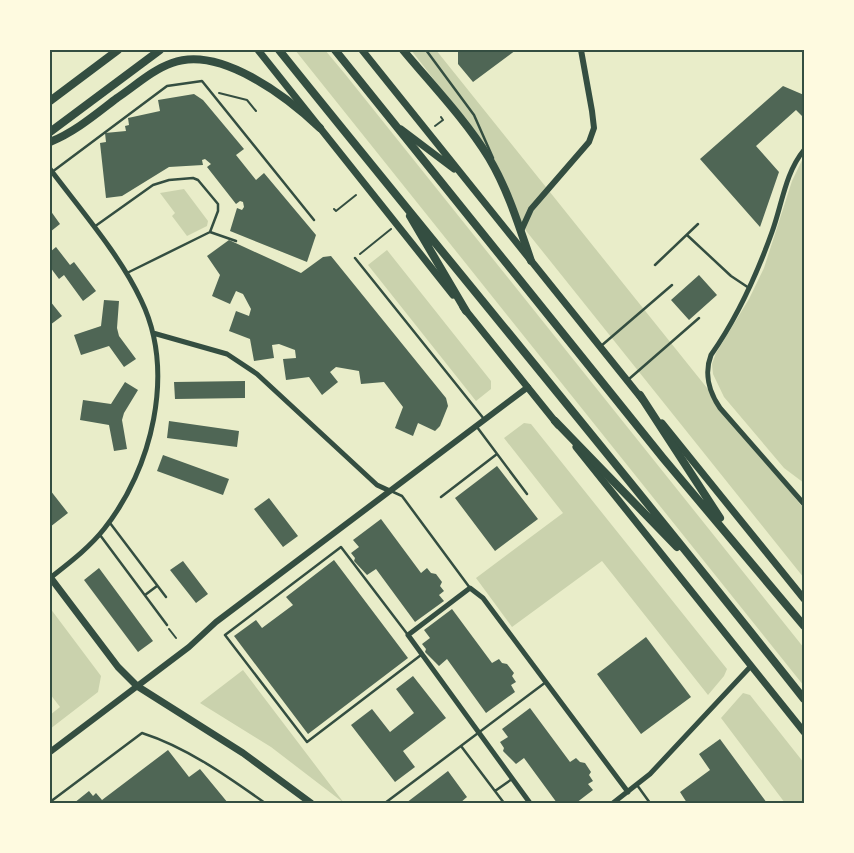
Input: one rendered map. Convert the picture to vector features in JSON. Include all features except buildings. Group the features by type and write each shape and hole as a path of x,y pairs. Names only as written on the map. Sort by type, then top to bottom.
{"main road":[{"path":"50,132 160,50"},
{"path":"258,50 804,732"},
{"path":"279,50 626,474 703,574 804,699"},
{"path":"335,50 663,458 804,626"},
{"path":"362,50 804,600"},
{"path":"403,50 473,135 504,186 532,261"},
{"path":"50,101 114,52"},
{"path":"50,142 76,128 163,67 182,60 210,61 234,69 282,96 320,128"},
{"path":"395,125 463,175"},
{"path":"396,193 466,311"},
{"path":"640,395 737,545"},
{"path":"555,421 703,574"},
{"path":"50,577 118,667 137,686 243,753 311,803"}],"street":[{"path":"521,231 531,209 589,142 594,128 581,50"},
{"path":"804,150 788,180 780,210 762,260 749,288 707,364 710,388 720,408 804,504"},
{"path":"50,577 99,534 109,522 138,468 151,428 157,370 153,333 142,301 127,272 51,170"},
{"path":"153,333 238,359 257,374 377,484 390,491"},
{"path":"50,752 189,647 216,622 528,387"},
{"path":"530,803 408,635 470,588 483,598 628,792"},
{"path":"613,803 637,785 703,719 751,666"}],"lane":[{"path":"426,50 465,100 486,140 504,186"},
{"path":"51,170 167,86 202,81 314,220"},
{"path":"94,228 152,185 169,180 193,178 198,180 218,204 218,210 210,232 127,272"},
{"path":"655,265 698,224"},
{"path":"210,232 236,241"},
{"path":"687,235 731,276 749,288"},
{"path":"355,258 484,420"},
{"path":"600,346 672,285"},
{"path":"627,380 699,318"},
{"path":"476,426 527,494"},
{"path":"441,498 497,454"},
{"path":"390,491 402,496 470,588"},
{"path":"109,522 166,598"},
{"path":"99,534 167,625"},
{"path":"408,635 341,547 226,635 307,742 422,655"},
{"path":"144,595 157,586"},
{"path":"385,803 546,682"},
{"path":"50,802 142,733 162,739 235,782 265,803"},
{"path":"461,746 504,803"},
{"path":"495,791 512,779"},
{"path":"637,785 650,803"}],"path":[{"path":"210,91 247,100 256,111"},
{"path":"435,126 443,120 440,118"},
{"path":"334,209 336,211 356,195"},
{"path":"355,258 397,225"},
{"path":"167,625 176,638"}],"green space":[{"path":"295,50 325,50 345,74 804,648 804,686"},
{"path":"411,50 436,50 804,509 804,578 523,227 481,140"},
{"path":"804,156 804,483 784,468 724,397 713,374 712,364 716,353 749,299 764,268 792,181"},
{"path":"184,189 208,221 207,226 187,236 172,216 175,213 160,193"},
{"path":"387,250 491,381 491,389 476,401 368,265"},
{"path":"524,423 531,424 727,669 724,676 708,695 602,561 512,627 476,578 563,513 504,438"},
{"path":"50,608 101,676 98,692 50,729 50,715 60,707 50,694"},
{"path":"243,670 344,803 271,747 200,703"},
{"path":"743,693 750,695 804,763 804,803 785,803 721,718"}]}
